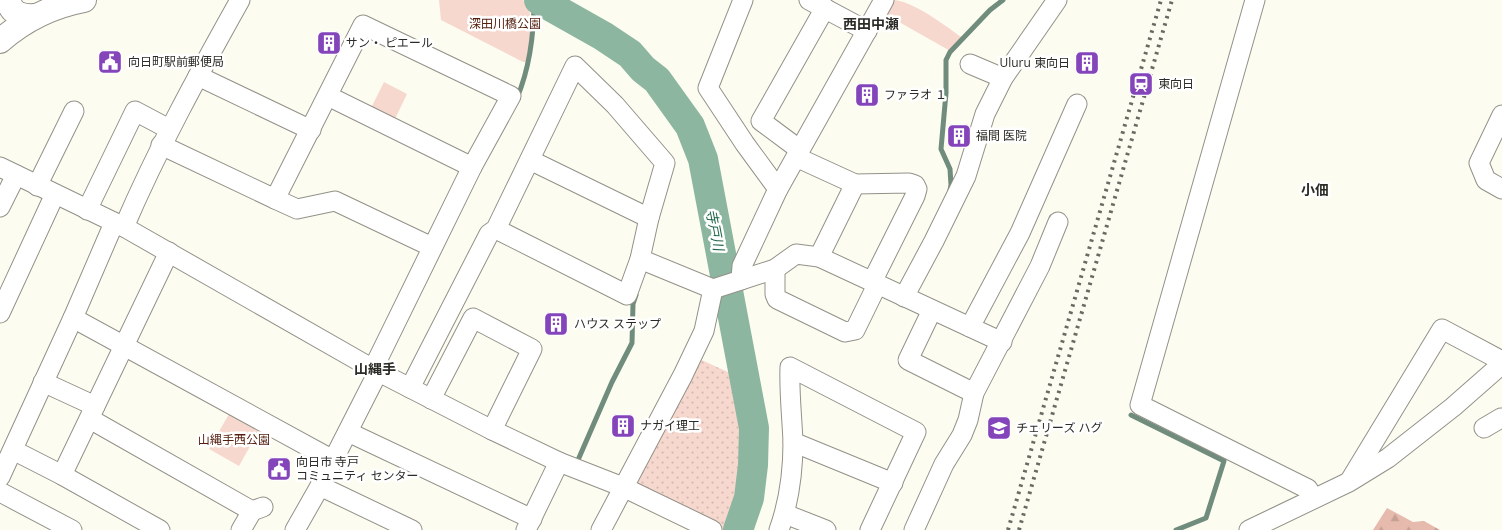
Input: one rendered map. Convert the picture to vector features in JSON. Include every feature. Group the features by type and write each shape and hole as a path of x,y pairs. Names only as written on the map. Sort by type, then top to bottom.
{"main road":[{"path":"8,0 14,12 24,17 35,16"},
{"path":"0,41 35,16 54,8 84,0"}],"street":[{"path":"0,12 8,0"},
{"path":"0,477 73,318 119,225 240,0"},
{"path":"743,0 708,88 744,144 778,189"},
{"path":"601,530 704,331 726,284 742,266 778,189 884,0"},
{"path":"904,297 966,176 985,114 1003,78 1057,0"},
{"path":"1254,0 1140,406 1308,489 1312,498"},
{"path":"774,269 777,299 845,332 855,330 874,283 915,196 917,189 909,183 855,184 798,153 761,121 817,4 867,30"},
{"path":"275,199 363,25 511,96 472,167 432,247 348,432 295,530"},
{"path":"970,64 1003,78"},
{"path":"410,388 489,234 496,229 575,66 615,105 665,163 649,218 640,260 627,294 496,229"},
{"path":"198,76 311,130"},
{"path":"328,96 472,167"},
{"path":"970,328 1020,234 1077,104"},
{"path":"38,186 74,111"},
{"path":"87,210 135,112 165,137 275,199 297,209 334,200 432,247"},
{"path":"1502,115 1479,163 1486,180 1502,189"},
{"path":"530,160 649,218"},
{"path":"0,207 8,171 119,225 375,370 431,399 558,462 623,487 712,530"},
{"path":"818,256 855,184"},
{"path":"0,314 55,194"},
{"path":"914,530 944,464 962,435 968,420 974,393 1040,266 1058,222"},
{"path":"62,475 169,252"},
{"path":"640,260 726,284 774,269 796,254 818,256 1002,342"},
{"path":"932,310 908,360 974,393"},
{"path":"73,318 333,460"},
{"path":"431,399 473,318 532,349 492,430"},
{"path":"1249,530 1312,498 1349,482 1388,458 1453,407 1502,362 1442,329 1349,482"},
{"path":"826,530 782,522 791,479 793,442 789,391 790,367 916,432 870,530"},
{"path":"43,382 257,509 241,530"},
{"path":"1484,428 1502,417"},
{"path":"348,432 529,525 558,462"},
{"path":"793,442 893,483"},
{"path":"12,450 62,475 160,530"},
{"path":"320,486 412,530"},
{"path":"0,492 72,530"}],"green space":[{"name":"深田川橋公園","path":"439,0 523,0 530,14 532,30 526,62 441,20"},
{"path":"892,0 910,4 920,9 964,39 952,52 885,14"},
{"path":"384,82 407,94 394,121 370,110"},
{"path":"697,358 739,377 748,447 744,484 730,530 722,530 639,489 635,475"},
{"name":"山縄手西公園","path":"229,414 259,430 239,466 209,449"},
{"path":"1387,508 1413,522 1424,521 1440,530 1373,530"}],"waterway":[{"path":"517,98 530,50 534,0"},
{"name":"寺戸川","path":"539,0 603,36 630,54 643,69 657,80 690,126 703,159 754,428 753,465 749,498 738,530"},
{"path":"950,190 950,169 941,149 946,93 946,60 950,52 990,10 1003,0"},
{"path":"578,460 612,382 632,343 633,304 636,295"},
{"path":"1131,415 1224,461 1206,518 1176,530"}],"railway":[{"path":"1008,530 1161,0"},
{"path":"1019,530 1172,0"}],"place":[{"name":"サン・ ピエール","path":"329,43"},
{"name":"向日町駅前郵便局","path":"110,62"},
{"name":"Uluru 東向日","path":"1087,63"},
{"name":"東向日","path":"1141,84"},
{"name":"ファラオ １","path":"867,95"},
{"name":"福間 医院","path":"959,136"},
{"name":"ハウス ステップ","path":"556,324"},
{"name":"ナガイ理工","path":"623,426"},
{"name":"チェリーズ ハグ","path":"999,428"},
{"name":"向日市 寺戸 コミュニティ センター","path":"279,469"}],"district":[{"name":"西田中瀬","path":"871,24"},
{"name":"小佃","path":"1315,190"},
{"name":"山縄手","path":"375,369"}]}
